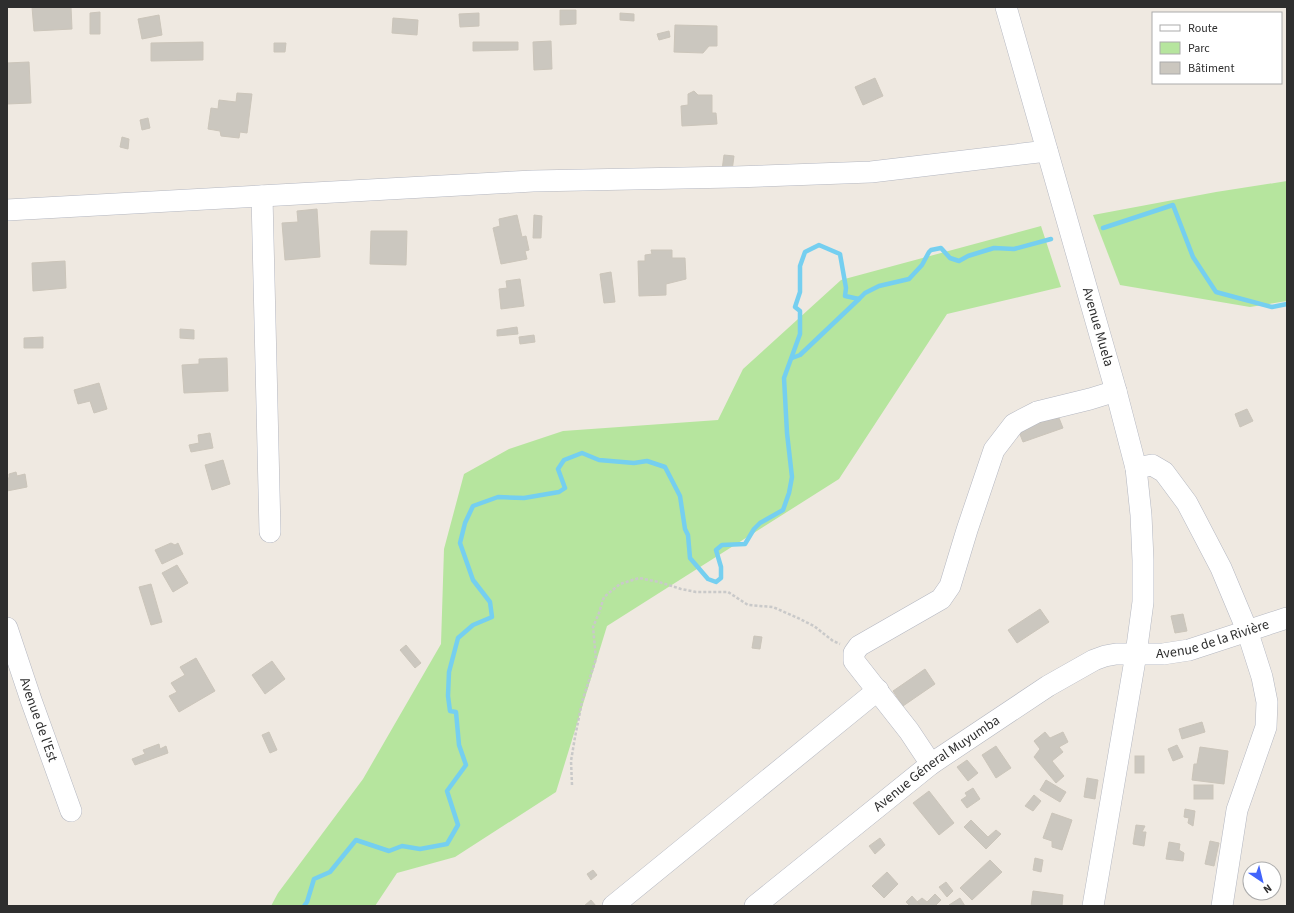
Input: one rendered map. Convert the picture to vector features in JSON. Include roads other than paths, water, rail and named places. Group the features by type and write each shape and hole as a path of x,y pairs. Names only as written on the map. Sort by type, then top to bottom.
{"street":[{"name":"Avenue Muela","path":"1006,7 1116,391 1136,468 1141,515 1143,602 1136,654 1093,906"},
{"path":"7,210 533,181 734,177 871,172 1047,151"},
{"path":"262,196 270,532"},
{"path":"931,764 909,731 854,661 854,652 859,646 941,599 950,586 994,450 1014,424 1037,412 1116,391"},
{"path":"1136,468 1152,465 1164,472 1187,503 1221,568 1247,630 1262,677 1267,702 1266,726 1237,810 1222,906"},
{"name":"Avenue de la Rivière","path":"1136,654 1163,654 1189,650 1287,618"},
{"name":"Avenue de l'Est","path":"7,628 71,811"},
{"name":"Avenue Géneral Muyumba","path":"755,906 931,764 1048,686 1094,660 1105,656 1136,654"},
{"path":"613,906 878,690"}],"waterway":[{"path":"1103,228 1173,205 1193,257 1216,292 1272,307 1287,304"},
{"path":"304,906 307,902 314,879 330,872 356,840 389,851 402,846 420,849 447,844 458,825 447,791 466,765 459,745 456,712 450,711 448,696 449,672 458,638 473,625 492,617 490,602 473,580 460,543 465,523 473,506 498,497 524,498 559,492 565,488 558,469 564,460 582,453 599,460 634,463 647,461 665,467 680,496 685,529 688,535 690,558 708,579 716,582 721,578 721,567 716,550 722,545 745,544 754,529 760,523 783,510 789,493 792,477 787,433 784,378 800,334 800,311 795,307 800,292 800,266 805,252 819,245 840,254 846,288 845,296 859,299 865,293 879,286 909,279 922,265 931,250 941,248 950,258 959,261 968,256 994,248 1014,249 1051,239"},
{"path":"792,358 800,355 859,299"}]}
